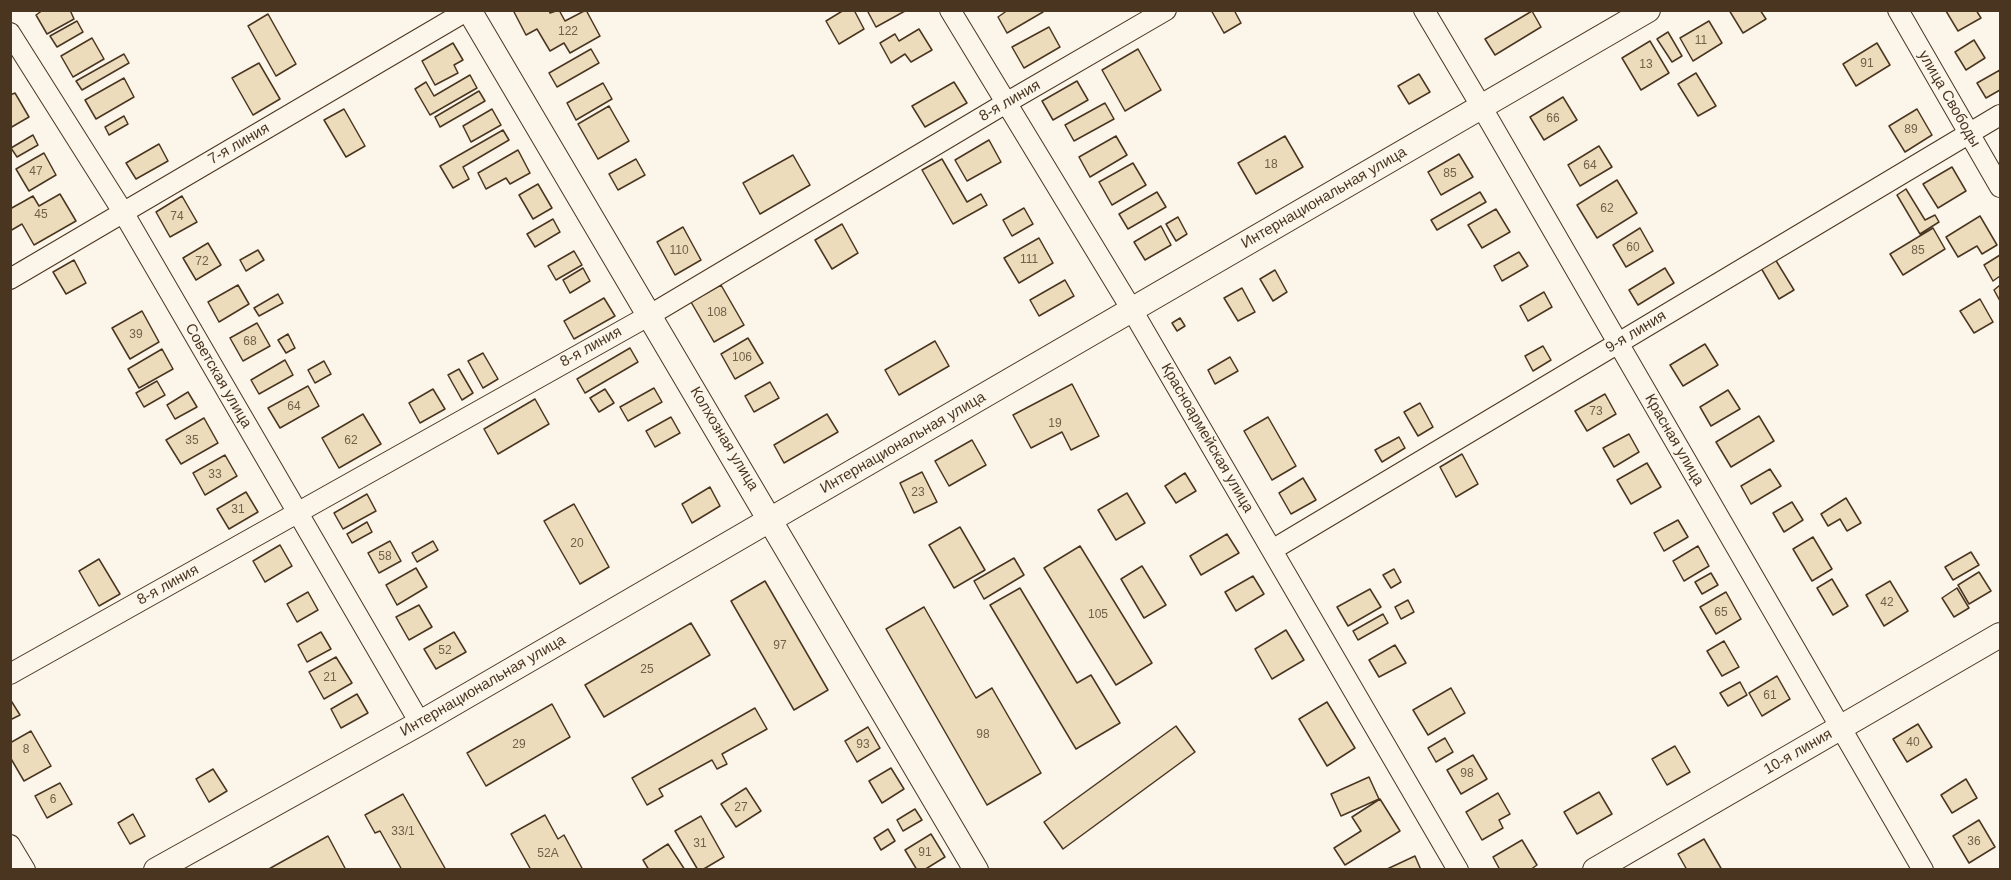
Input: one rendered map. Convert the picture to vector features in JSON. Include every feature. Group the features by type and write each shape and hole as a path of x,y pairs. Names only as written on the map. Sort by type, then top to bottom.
{"street":[{"name":"7-я линия","path":"10,279 469,10"},
{"name":"Колхозная улица","path":"469,10 976,870"},
{"name":"Красноармейская улица","path":"950,10 1132,310 1458,870"},
{"name":"8-я линия","path":"10,674 650,315 1166,10"},
{"name":"Красная улица","path":"1424,10 1923,870"},
{"name":"Интернациональная улица","path":"156,870 420,723 1648,10"},
{"name":"улица Свободы","path":"1898,10 2001,187"},
{"name":"Советская улица","path":"10,33 123,212 420,723"},
{"name":"9-я линия","path":"1272,550 2001,115"},
{"name":"10-я линия","path":"1595,870 2001,635"},
{"path":"10,845 25,870"}],"building":[{"path":"43,10 70,10 74,19 47,34 36,15"},
{"path":"513,10 549,10 550,13 559,10 565,21 586,10 600,36 570,53 564,43 550,51 537,29 526,35"},
{"path":"844,10 854,10 864,29 839,44 826,21"},
{"path":"870,10 905,11 876,27 868,12"},
{"path":"1008,10 1042,10 1043,12 1007,33 998,17"},
{"path":"1211,10 1234,10 1241,23 1224,33"},
{"path":"1729,10 1760,10 1766,19 1743,33"},
{"path":"1976,10 1981,18 1958,31 1946,11"},
{"path":"1532,11 1541,27 1495,55 1485,39"},
{"path":"268,14 296,64 276,76 248,26"},
{"path":"77,21 83,32 57,47 50,36"},
{"path":"1709,21 1722,43 1693,61 1680,38"},
{"path":"1049,27 1060,47 1024,68 1012,47"},
{"path":"919,29 932,50 911,62 905,54 891,63 880,43 895,34 899,41"},
{"path":"1668,32 1682,56 1672,62 1657,39"},
{"path":"92,38 104,59 73,77 61,56"},
{"path":"1974,40 1985,58 1966,70 1955,52"},
{"path":"1650,41 1669,73 1641,90 1622,58"},
{"path":"453,43 463,60 454,65 458,73 435,85 422,61"},
{"path":"1877,43 1890,65 1856,86 1843,64"},
{"path":"591,49 599,63 557,87 549,73"},
{"path":"1138,49 1161,90 1125,111 1102,70"},
{"path":"124,54 129,63 82,90 76,81"},
{"path":"259,63 280,99 253,115 232,78"},
{"path":"2000,70 2000,90 1986,98 1977,83"},
{"path":"1696,73 1716,106 1698,116 1678,84"},
{"path":"1419,74 1430,92 1409,104 1398,86"},
{"path":"470,75 477,88 430,115 415,89 426,82 434,96"},
{"path":"124,78 134,97 96,119 85,100"},
{"path":"1077,81 1088,100 1053,120 1042,101"},
{"path":"954,82 967,103 925,127 912,106"},
{"path":"603,83 612,99 576,120 567,103"},
{"path":"479,91 485,101 440,127 435,117"},
{"path":"15,93 29,117 10,128 10,95"},
{"path":"1563,97 1577,120 1544,140 1530,117"},
{"path":"1105,103 1114,119 1074,141 1065,125"},
{"path":"609,106 629,141 598,159 578,124"},
{"path":"344,109 365,146 346,157 324,120"},
{"path":"492,109 501,125 471,142 463,126"},
{"path":"1917,109 1932,135 1905,152 1889,126"},
{"path":"124,116 128,124 109,135 105,127"},
{"path":"503,130 509,140 463,167 469,179 453,188 440,166"},
{"path":"33,135 38,145 17,157 11,148"},
{"path":"1116,136 1127,155 1090,177 1079,157"},
{"path":"1285,136 1303,167 1256,194 1238,163"},
{"path":"989,140 1001,162 967,181 955,160"},
{"path":"159,144 168,161 136,179 126,163"},
{"path":"1599,146 1612,167 1580,186 1568,165"},
{"path":"518,150 530,173 510,184 506,178 486,189 478,173"},
{"path":"44,153 56,175 29,191 16,169"},
{"path":"1459,154 1473,177 1441,195 1428,172"},
{"path":"793,155 810,185 760,214 743,183"},
{"path":"636,159 645,175 618,190 609,174"},
{"path":"942,159 967,202 981,194 987,205 953,224 922,170"},
{"path":"1133,163 1146,185 1112,205 1099,182"},
{"path":"1952,167 1966,191 1938,208 1923,184"},
{"path":"1617,180 1637,213 1597,238 1577,205"},
{"path":"538,184 552,208 533,219 519,195"},
{"path":"1906,189 1925,220 1935,215 1939,222 1920,234 1897,195"},
{"path":"1157,192 1166,207 1128,229 1119,214"},
{"path":"1480,192 1486,202 1437,230 1431,220"},
{"path":"60,194 76,221 34,245 22,224 10,231 10,209 33,196 39,206"},
{"path":"182,196 197,222 170,237 156,212"},
{"path":"1024,208 1033,224 1012,236 1003,220"},
{"path":"1496,209 1510,232 1482,248 1468,225"},
{"path":"1980,216 1997,245 1982,254 1977,246 1958,257 1946,237"},
{"path":"1178,217 1187,234 1176,241 1166,224"},
{"path":"553,219 560,232 535,247 527,234"},
{"path":"842,224 858,253 832,269 815,240"},
{"path":"1161,226 1171,245 1145,260 1134,242"},
{"path":"683,227 701,260 675,275 657,242"},
{"path":"1640,228 1653,251 1626,267 1613,245"},
{"path":"1933,228 1945,249 1903,275 1890,254"},
{"path":"1039,238 1053,263 1019,283 1004,258"},
{"path":"208,243 221,265 196,280 183,258"},
{"path":"258,250 264,260 246,271 240,260"},
{"path":"574,251 582,265 556,280 548,266"},
{"path":"1519,252 1528,266 1502,281 1494,266"},
{"path":"2000,255 2000,276 1993,281 1984,265"},
{"path":"1775,259 1794,290 1779,299 1761,268"},
{"path":"74,260 86,283 66,294 53,272"},
{"path":"583,268 590,281 570,293 563,280"},
{"path":"1665,268 1674,283 1638,305 1629,290"},
{"path":"1275,270 1287,292 1273,301 1260,279"},
{"path":"1065,280 1074,296 1039,316 1030,300"},
{"path":"238,285 249,304 219,322 208,302"},
{"path":"721,285 744,325 714,342 691,302"},
{"path":"2000,285 2000,301 1994,290"},
{"path":"1242,288 1255,312 1238,321 1224,298"},
{"path":"1544,292 1552,307 1528,321 1520,306"},
{"path":"278,294 283,303 259,316 254,308"},
{"path":"604,298 615,316 574,339 564,321"},
{"path":"1980,299 1993,322 1974,333 1960,311"},
{"path":"142,311 159,342 130,359 112,328"},
{"path":"1180,318 1185,326 1177,331 1172,323"},
{"path":"257,323 270,346 243,361 230,338"},
{"path":"288,334 295,348 286,353 278,340"},
{"path":"748,338 763,363 735,379 721,354"},
{"path":"935,341 949,366 899,395 885,370"},
{"path":"1705,344 1718,365 1683,386 1670,365"},
{"path":"1543,346 1551,360 1533,371 1525,356"},
{"path":"630,348 638,362 585,393 577,379"},
{"path":"162,349 173,369 139,388 128,369"},
{"path":"483,353 498,379 483,388 468,361"},
{"path":"1230,357 1238,371 1215,384 1208,370"},
{"path":"285,360 293,375 259,394 251,380"},
{"path":"324,361 331,374 315,383 308,370"},
{"path":"459,369 473,393 462,400 448,375"},
{"path":"157,381 165,395 144,407 136,393"},
{"path":"770,382 779,398 754,412 745,396"},
{"path":"1072,384 1099,436 1071,450 1062,432 1031,448 1013,415"},
{"path":"308,386 319,406 280,428 268,408"},
{"path":"654,388 662,402 628,421 620,407"},
{"path":"433,389 445,409 420,423 409,403"},
{"path":"605,389 614,403 599,412 590,398"},
{"path":"1728,390 1740,409 1711,426 1700,407"},
{"path":"188,392 197,407 175,419 167,405"},
{"path":"1605,394 1616,414 1587,431 1575,411"},
{"path":"535,399 549,424 498,454 484,429"},
{"path":"1420,403 1433,427 1418,436 1404,412"},
{"path":"363,414 381,444 339,468 322,438"},
{"path":"827,414 838,432 784,463 774,445"},
{"path":"1759,416 1774,441 1731,467 1716,442"},
{"path":"671,417 680,433 655,447 646,431"},
{"path":"1268,417 1296,466 1272,480 1244,431"},
{"path":"204,418 218,443 181,464 166,440"},
{"path":"1629,434 1639,452 1614,467 1603,448"},
{"path":"1399,437 1405,448 1382,462 1375,450"},
{"path":"972,440 986,465 949,486 935,461"},
{"path":"1462,454 1478,484 1456,497 1440,467"},
{"path":"225,455 237,476 205,495 193,473"},
{"path":"1647,463 1661,487 1631,504 1617,480"},
{"path":"1770,469 1781,486 1751,504 1741,486"},
{"path":"922,472 937,502 914,513 900,483"},
{"path":"1185,473 1196,491 1176,503 1165,486"},
{"path":"1303,478 1316,500 1291,514 1279,493"},
{"path":"710,487 720,506 692,523 682,504"},
{"path":"246,492 258,512 229,529 217,509"},
{"path":"1127,493 1145,523 1116,540 1098,510"},
{"path":"367,494 376,511 343,529 334,513"},
{"path":"1846,498 1861,523 1847,531 1840,519 1828,526 1821,514"},
{"path":"1792,502 1803,520 1784,532 1773,513"},
{"path":"574,504 609,567 580,584 544,521"},
{"path":"1678,520 1688,537 1664,551 1654,533"},
{"path":"367,522 372,532 352,543 347,534"},
{"path":"960,527 985,570 954,588 929,545"},
{"path":"1227,534 1239,553 1201,575 1190,556"},
{"path":"1813,537 1832,569 1812,581 1793,549"},
{"path":"390,541 401,561 379,573 368,553"},
{"path":"433,541 438,550 417,562 412,553"},
{"path":"280,545 292,566 265,582 253,561"},
{"path":"1080,546 1152,663 1116,685 1044,568"},
{"path":"1698,546 1709,566 1684,581 1673,561"},
{"path":"1971,552 1979,565 1953,580 1945,567"},
{"path":"1014,558 1024,575 984,599 974,581"},
{"path":"99,559 120,594 99,606 79,571"},
{"path":"1142,566 1166,605 1144,618 1121,579"},
{"path":"416,568 427,587 397,605 386,585"},
{"path":"1394,569 1401,582 1391,588 1383,575"},
{"path":"1979,572 1991,591 1969,604 1958,585"},
{"path":"1711,573 1718,585 1702,594 1695,582"},
{"path":"1253,576 1264,594 1236,611 1225,592"},
{"path":"1832,579 1848,606 1833,615 1817,588"},
{"path":"765,581 828,690 794,710 731,601"},
{"path":"1890,581 1908,611 1884,626 1866,595"},
{"path":"1020,588 1077,683 1091,675 1120,723 1076,749 990,605"},
{"path":"1957,588 1969,608 1954,617 1942,598"},
{"path":"1370,589 1381,607 1348,626 1337,607"},
{"path":"308,592 318,610 297,622 287,604"},
{"path":"1726,592 1741,619 1716,634 1700,607"},
{"path":"1408,600 1414,612 1401,619 1395,607"},
{"path":"419,605 432,627 409,640 396,617"},
{"path":"924,607 976,698 992,688 1041,773 987,805 886,629"},
{"path":"1383,614 1388,623 1358,640 1353,631"},
{"path":"691,623 710,655 604,717 585,685"},
{"path":"1286,630 1304,660 1272,679 1255,649"},
{"path":"321,632 331,649 307,662 298,645"},
{"path":"454,632 466,652 436,669 424,649"},
{"path":"1724,641 1739,667 1722,676 1707,651"},
{"path":"1395,645 1406,663 1379,677 1369,660"},
{"path":"336,657 352,683 324,699 309,672"},
{"path":"1777,676 1790,699 1762,716 1749,693"},
{"path":"1740,682 1747,695 1728,706 1720,693"},
{"path":"1451,688 1465,713 1428,735 1413,710"},
{"path":"357,694 368,713 341,728 331,709"},
{"path":"10,699 20,715 10,720"},
{"path":"1327,702 1355,748 1327,766 1299,719"},
{"path":"552,704 570,737 486,786 467,753"},
{"path":"755,708 767,729 722,754 727,764 717,769 712,760 659,789 663,796 647,805 632,778"},
{"path":"1918,724 1932,747 1907,762 1893,739"},
{"path":"1176,726 1195,752 1063,849 1044,822"},
{"path":"868,727 880,748 857,762 845,741"},
{"path":"31,731 51,766 24,781 10,757 10,743"},
{"path":"1445,738 1453,752 1436,762 1428,748"},
{"path":"1675,746 1690,772 1667,785 1652,759"},
{"path":"1473,755 1487,779 1461,794 1447,770"},
{"path":"891,768 904,789 882,803 869,781"},
{"path":"213,769 227,791 209,802 196,779"},
{"path":"1369,777 1379,799 1341,816 1331,794"},
{"path":"1966,779 1977,798 1952,813 1941,795"},
{"path":"60,783 72,804 47,818 35,796"},
{"path":"746,788 761,811 736,827 721,804"},
{"path":"1599,792 1612,814 1577,834 1564,812"},
{"path":"1498,793 1510,814 1499,820 1503,828 1482,840 1466,812"},
{"path":"403,794 446,870 402,870 380,831 375,833 365,815"},
{"path":"1380,799 1400,831 1345,865 1334,848 1361,831 1352,817"},
{"path":"915,809 922,820 903,831 897,820"},
{"path":"133,814 145,836 130,844 118,823"},
{"path":"545,815 558,839 564,835 583,870 531,870 511,834"},
{"path":"701,816 724,857 698,870 675,831"},
{"path":"1979,820 1995,847 1969,863 1953,836"},
{"path":"888,829 895,841 881,850 874,838"},
{"path":"931,834 945,857 924,870 917,870 905,850"},
{"path":"328,836 346,870 267,870"},
{"path":"1704,839 1722,870 1687,870 1678,854"},
{"path":"1522,840 1537,865 1530,870 1500,870 1493,857"},
{"path":"668,844 685,870 649,870 643,860"},
{"path":"1415,856 1421,870 1385,870"}]}
